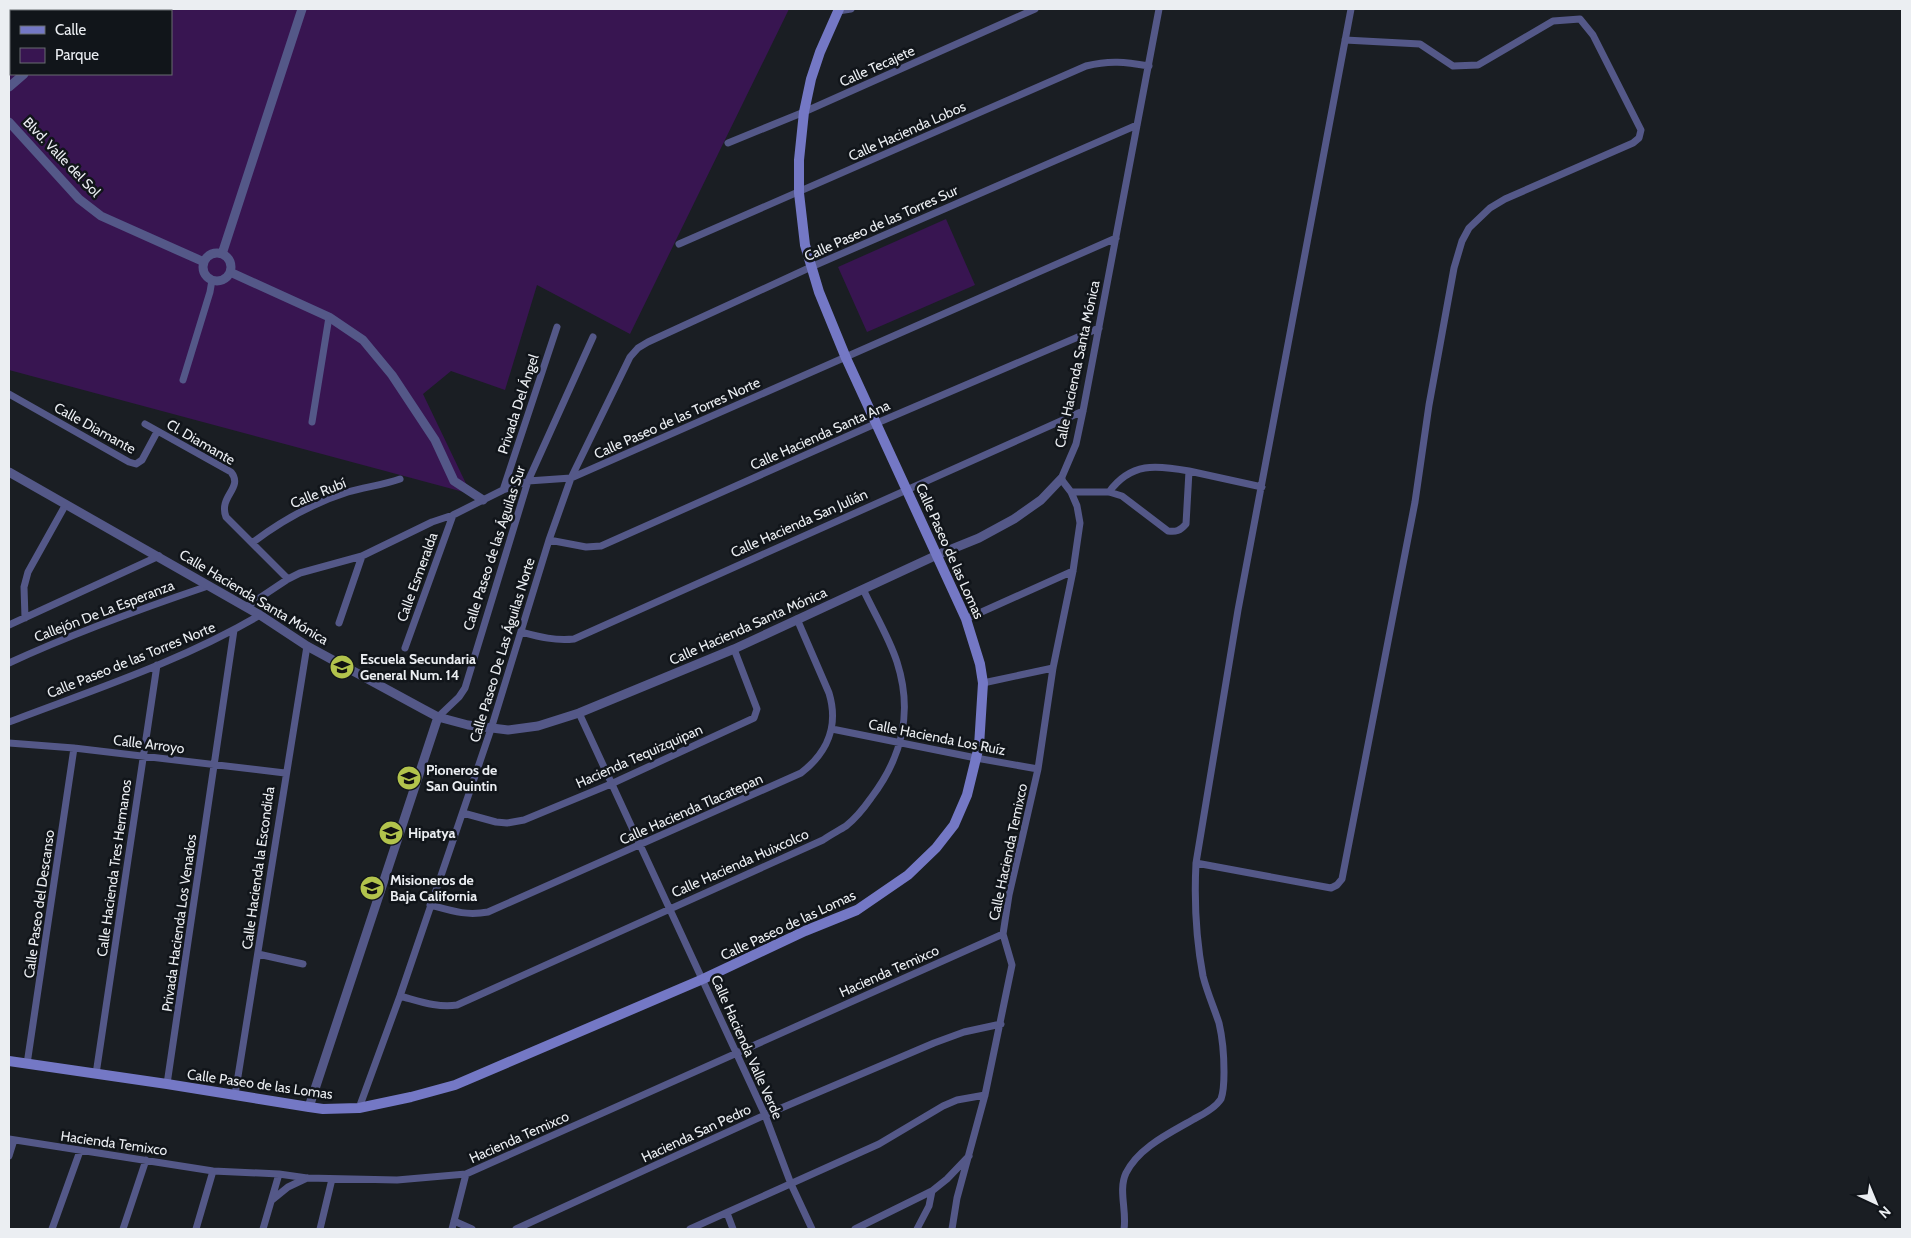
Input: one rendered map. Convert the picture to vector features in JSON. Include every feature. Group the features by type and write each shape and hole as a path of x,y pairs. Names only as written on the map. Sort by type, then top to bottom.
{"main road":[{"name":"Calle Paseo de las Lomas","path":"9,1062 167,1084 309,1108 359,1108 411,1097 455,1085 703,979 805,931 857,910 908,875 936,848 954,825 967,795 979,746 983,683 978,656 966,619 846,358 811,267 805,245 799,193 799,160 804,112 814,70 838,10"}],"street":[{"path":"222,254 302,9"},
{"path":"838,10 851,9"},
{"name":"Calle Tecajete","path":"728,143 804,112 1035,9"},
{"name":"Calle Hacienda Santa Mónica","path":"9,472 159,556 260,615 307,646 438,717 491,729 508,730 538,726 579,713 734,649 937,555 979,538 1014,519 1041,500 1061,479 1076,444 1159,9"},
{"path":"1124,1229 1125,1210 1122,1191 1126,1174 1136,1160 1155,1142 1206,1112 1220,1099 1224,1082 1224,1050 1219,1024 1204,979 1196,933 1194,897 1196,863 1238,610 1351,9"},
{"path":"1196,863 1331,888 1342,880 1414,502 1429,405 1454,268 1462,241 1478,218 1497,203 1633,143 1639,138 1641,130 1594,35 1580,19 1553,21 1478,66 1453,66 1420,44 1345,40"},
{"name":"Calle Hacienda Lobos","path":"679,244 1086,66 1118,61 1149,66"},
{"path":"9,86 23,75"},
{"name":"Blvd. Valle del Sol","path":"9,122 79,199 101,216 204,262"},
{"name":"Calle Paseo de las Torres Sur","path":"638,348 811,267 1137,125"},
{"name":"Calle Paseo de las Torres Norte","path":"246,607 288,579 320,566 362,556 432,522 453,515 503,490 528,481 571,478 1116,238"},
{"path":"213,254 222,254 228,259 230,272 221,280 212,280 206,275 204,262 213,254"},
{"path":"230,272 329,317 364,340 392,375 435,440 454,481 483,500"},
{"path":"183,380 212,280"},
{"path":"312,422 329,317"},
{"name":"Privada Del Ángel","path":"503,490 557,327"},
{"name":"Calle Hacienda Santa Ana","path":"549,540 586,548 601,546 877,423 1099,328"},
{"name":"Calle Paseo de las Águilas Sur","path":"309,1108 438,717 459,697 465,688 528,481 593,337"},
{"name":"Calle Paseo De Las Águilas Norte","path":"359,1108 400,996 491,729 549,540 571,478 630,357 638,348"},
{"name":"Calle Diamante","path":"9,394 129,462 136,464 142,460 158,432"},
{"name":"Calle Hacienda San Julián","path":"521,632 547,639 574,639 1083,410"},
{"name":"Cl. Diamante","path":"145,424 231,472 235,477 235,484 224,503 226,517 288,579"},
{"path":"1109,492 1118,480 1136,469 1167,467 1262,487"},
{"path":"1071,492 1109,492 1122,496 1168,531 1175,532 1181,530 1186,524 1189,471"},
{"name":"Calle Rubí","path":"252,543 270,529 308,507 348,492 383,485 400,478"},
{"name":"Calle Hacienda Temixco","path":"952,1229 957,1198 985,1095 1012,965 1003,934 1012,881 1038,769 1080,523 1078,506 1071,492 1061,479"},
{"path":"25,618 24,587 28,572 66,504"},
{"name":"Calle Esmeralda","path":"405,648 453,515"},
{"path":"9,625 159,556"},
{"path":"340,623 362,556"},
{"path":"966,619 1073,571"},
{"name":"Callejón De La Esperanza","path":"9,663 63,638 208,586"},
{"name":"Calle Hacienda Huixcolco","path":"400,996 445,1007 457,1005 823,840 847,825 862,810 890,770 901,742 904,726 902,678 896,659 863,589"},
{"name":"Calle Paseo de las Torres Norte","path":"9,722 158,665 234,630 260,615"},
{"name":"Calle Hacienda Tlacatepan","path":"430,905 457,913 472,915 488,912 801,773 814,762 824,749 832,728 832,704 797,619"},
{"name":"Privada Hacienda Los Venados","path":"167,1084 234,630"},
{"name":"Calle Hacienda la Escondida","path":"235,1095 285,773 307,646"},
{"name":"Hacienda Tequizquipan","path":"462,813 508,823 524,820 611,784 754,718 757,709 734,649"},
{"name":"Calle Hacienda Tres Hermanos","path":"96,1074 158,665"},
{"path":"983,683 1054,668"},
{"name":"Calle Hacienda Valle Verde","path":"579,713 765,1115 791,1184 812,1229"},
{"name":"Calle Hacienda Los Ruíz","path":"832,728 1038,769"},
{"name":"Calle Arroyo","path":"9,743 74,748 285,773"},
{"name":"Calle Paseo del Descanso","path":"27,1064 74,748"},
{"name":"Hacienda Temixco","path":"11,1140 213,1171 279,1174 307,1178 397,1180 466,1174 1003,934"},
{"path":"258,954 303,964"},
{"name":"Hacienda San Pedro","path":"516,1229 765,1115 934,1043 964,1032 1001,1024"},
{"path":"690,1229 879,1144 943,1106 957,1100 985,1095"},
{"path":"9,1156 11,1140"},
{"path":"52,1229 80,1150"},
{"path":"855,1229 932,1191 947,1179 969,1155"},
{"path":"123,1229 146,1160"},
{"path":"196,1229 213,1171"},
{"path":"263,1229 279,1174"},
{"path":"452,1229 466,1174"},
{"path":"272,1201 288,1187 307,1178"},
{"path":"320,1229 332,1179"},
{"path":"917,1229 929,1206 932,1191"},
{"path":"727,1213 733,1229"},
{"path":"454,1221 472,1229"}],"green space":[{"path":"9,9 789,9 630,334 537,285 505,390 451,371 423,394 471,494 9,370"},
{"path":"946,219 975,285 867,332 838,267"}],"place":[{"name":"Escuela Secundaria General Num. 14","path":"342,667"},
{"name":"Pioneros de San Quintin","path":"409,778"},
{"name":"Hipatya","path":"391,833"},
{"name":"Misioneros de Baja California","path":"372,888"}]}
